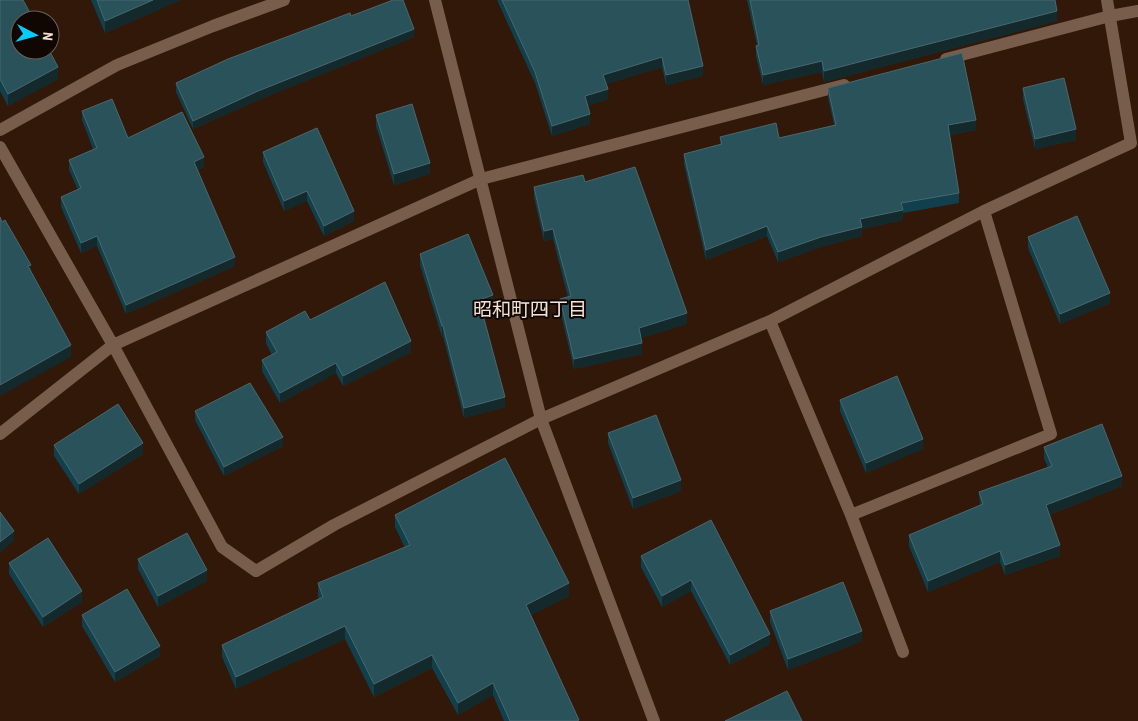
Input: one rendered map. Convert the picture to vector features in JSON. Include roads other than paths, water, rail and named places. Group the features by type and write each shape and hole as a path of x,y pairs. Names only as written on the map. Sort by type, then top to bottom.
{"street":[{"path":"0,130 117,65 213,26 284,0"},
{"path":"435,0 541,419 654,721"},
{"path":"0,147 113,345 222,547 256,572 334,525 541,419 770,321 984,211 1134,146 1107,0"},
{"path":"929,63 1110,16 1138,11"},
{"path":"0,434 113,345 481,179 853,83"},
{"path":"850,515 1051,434 984,211"},
{"path":"770,321 850,515 903,652"}],"district":[{"name":"昭和町四丁目","path":"530,309"}]}
